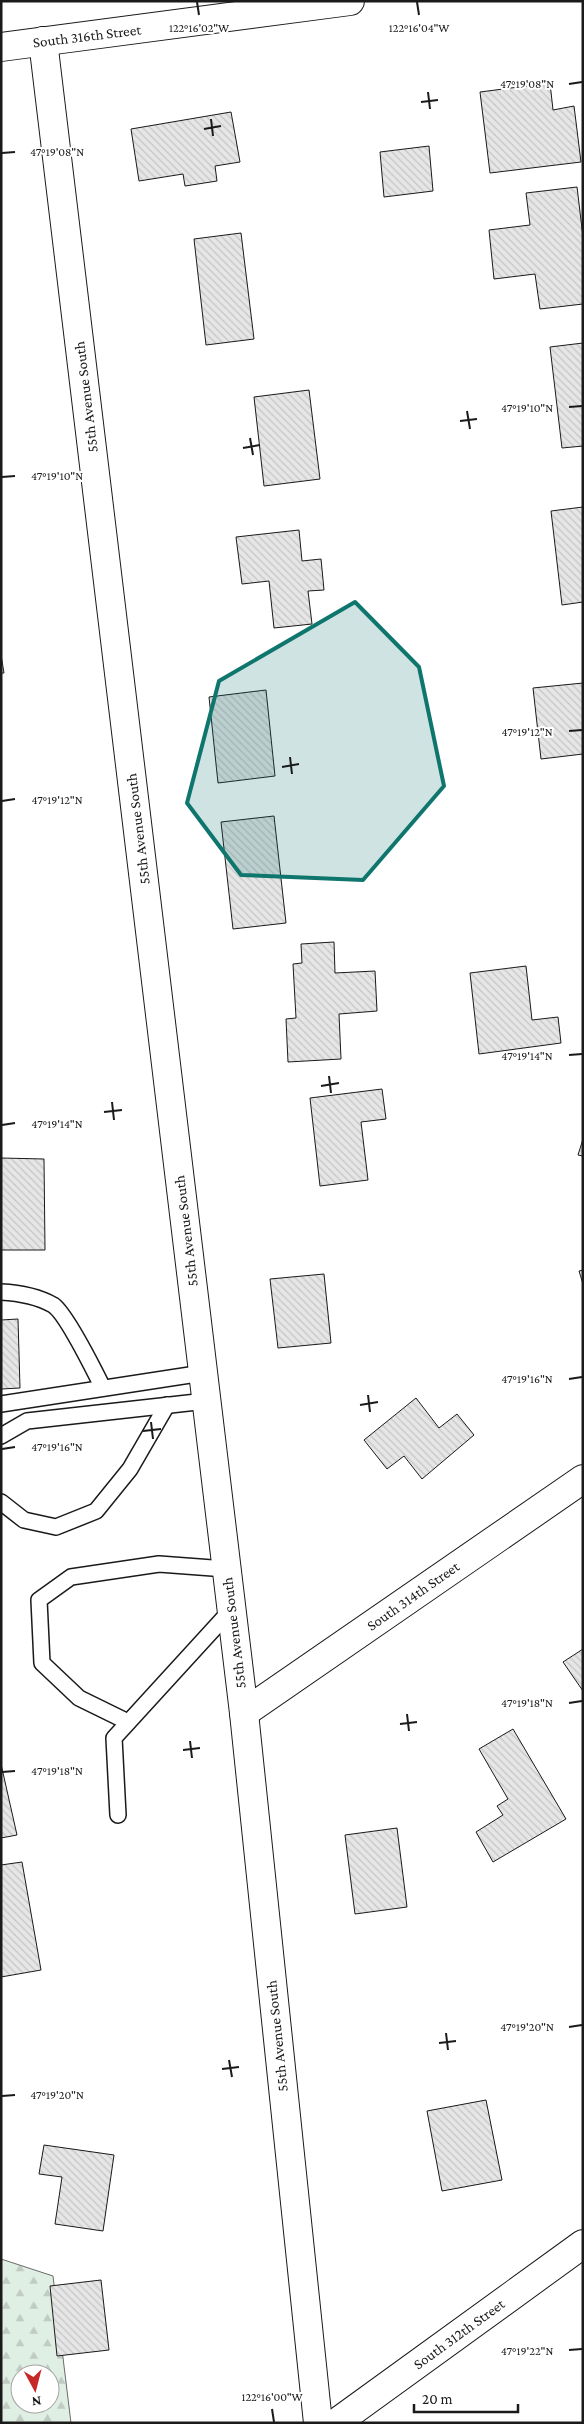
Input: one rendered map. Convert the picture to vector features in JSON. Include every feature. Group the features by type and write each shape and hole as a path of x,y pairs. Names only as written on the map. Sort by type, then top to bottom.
{"street":[{"name":"South 316th Street","path":"1,47 350,1"},
{"name":"55th Avenue South","path":"43,41 244,1713 318,2423"},
{"name":"South 314th Street","path":"244,1713 583,1479"},
{"name":"South 312th Street","path":"336,2423 583,2244"}],"lane":[{"path":"1,1292 24,1293 55,1306 76,1338 103,1388"},
{"path":"1,1404 203,1373"},
{"path":"1,1436 27,1421 206,1401"},
{"path":"1,1502 24,1520 56,1527 96,1511 130,1469 167,1405"},
{"path":"128,1722 79,1698 42,1663 40,1600 71,1577 159,1564 226,1569"},
{"path":"118,1816 114,1738 231,1610"}],"highlighted area":[{"path":"355,602 419,667 444,786 363,880 241,875 187,803 219,681"}],"green space":[{"path":"1,2259 53,2276 71,2423 1,2423"}],"building":[{"path":"550,83 553,110 574,106 581,162 490,173 480,92"},
{"path":"231,112 240,162 215,166 217,181 185,186 183,174 139,181 131,129"},
{"path":"429,146 433,191 384,197 380,152"},
{"path":"577,187 583,237 583,304 540,309 535,274 494,279 489,230 530,225 526,193"},
{"path":"241,233 254,339 206,345 194,239"},
{"path":"583,343 583,446 562,448 550,347"},
{"path":"309,390 320,479 264,486 254,397"},
{"path":"583,507 583,602 562,605 551,511"},
{"path":"299,530 302,561 321,559 324,590 308,591 312,624 274,628 269,581 242,584 236,537"},
{"path":"1,655 4,673 1,673"},
{"path":"583,683 583,754 541,759 533,688"},
{"path":"266,690 275,776 218,783 209,697"},
{"path":"274,816 286,923 233,929 221,822"},
{"path":"334,942 335,973 375,971 377,1011 339,1014 341,1059 288,1062 286,1019 296,1018 293,964 302,963 301,944"},
{"path":"526,966 532,1020 558,1017 561,1043 479,1054 470,973"},
{"path":"382,1089 386,1119 361,1122 368,1180 320,1186 310,1098"},
{"path":"583,1139 583,1156 578,1155"},
{"path":"1,1158 44,1159 45,1250 1,1250"},
{"path":"583,1270 583,1284 579,1271"},
{"path":"324,1274 331,1343 278,1348 270,1279"},
{"path":"18,1319 20,1388 1,1389 1,1320"},
{"path":"416,1398 439,1428 457,1414 474,1435 422,1479 404,1456 387,1469 364,1440"},
{"path":"583,1649 583,1691 563,1662"},
{"path":"513,1729 566,1819 493,1862 476,1832 503,1815 497,1806 508,1799 479,1749"},
{"path":"1,1764 17,1835 1,1838"},
{"path":"397,1828 407,1907 355,1914 345,1835"},
{"path":"22,1862 41,1970 1,1977 1,1865"},
{"path":"486,2100 502,2180 442,2191 427,2111"},
{"path":"44,2145 114,2155 103,2231 55,2224 62,2177 39,2174"},
{"path":"101,2280 109,2350 57,2356 50,2286"}]}
